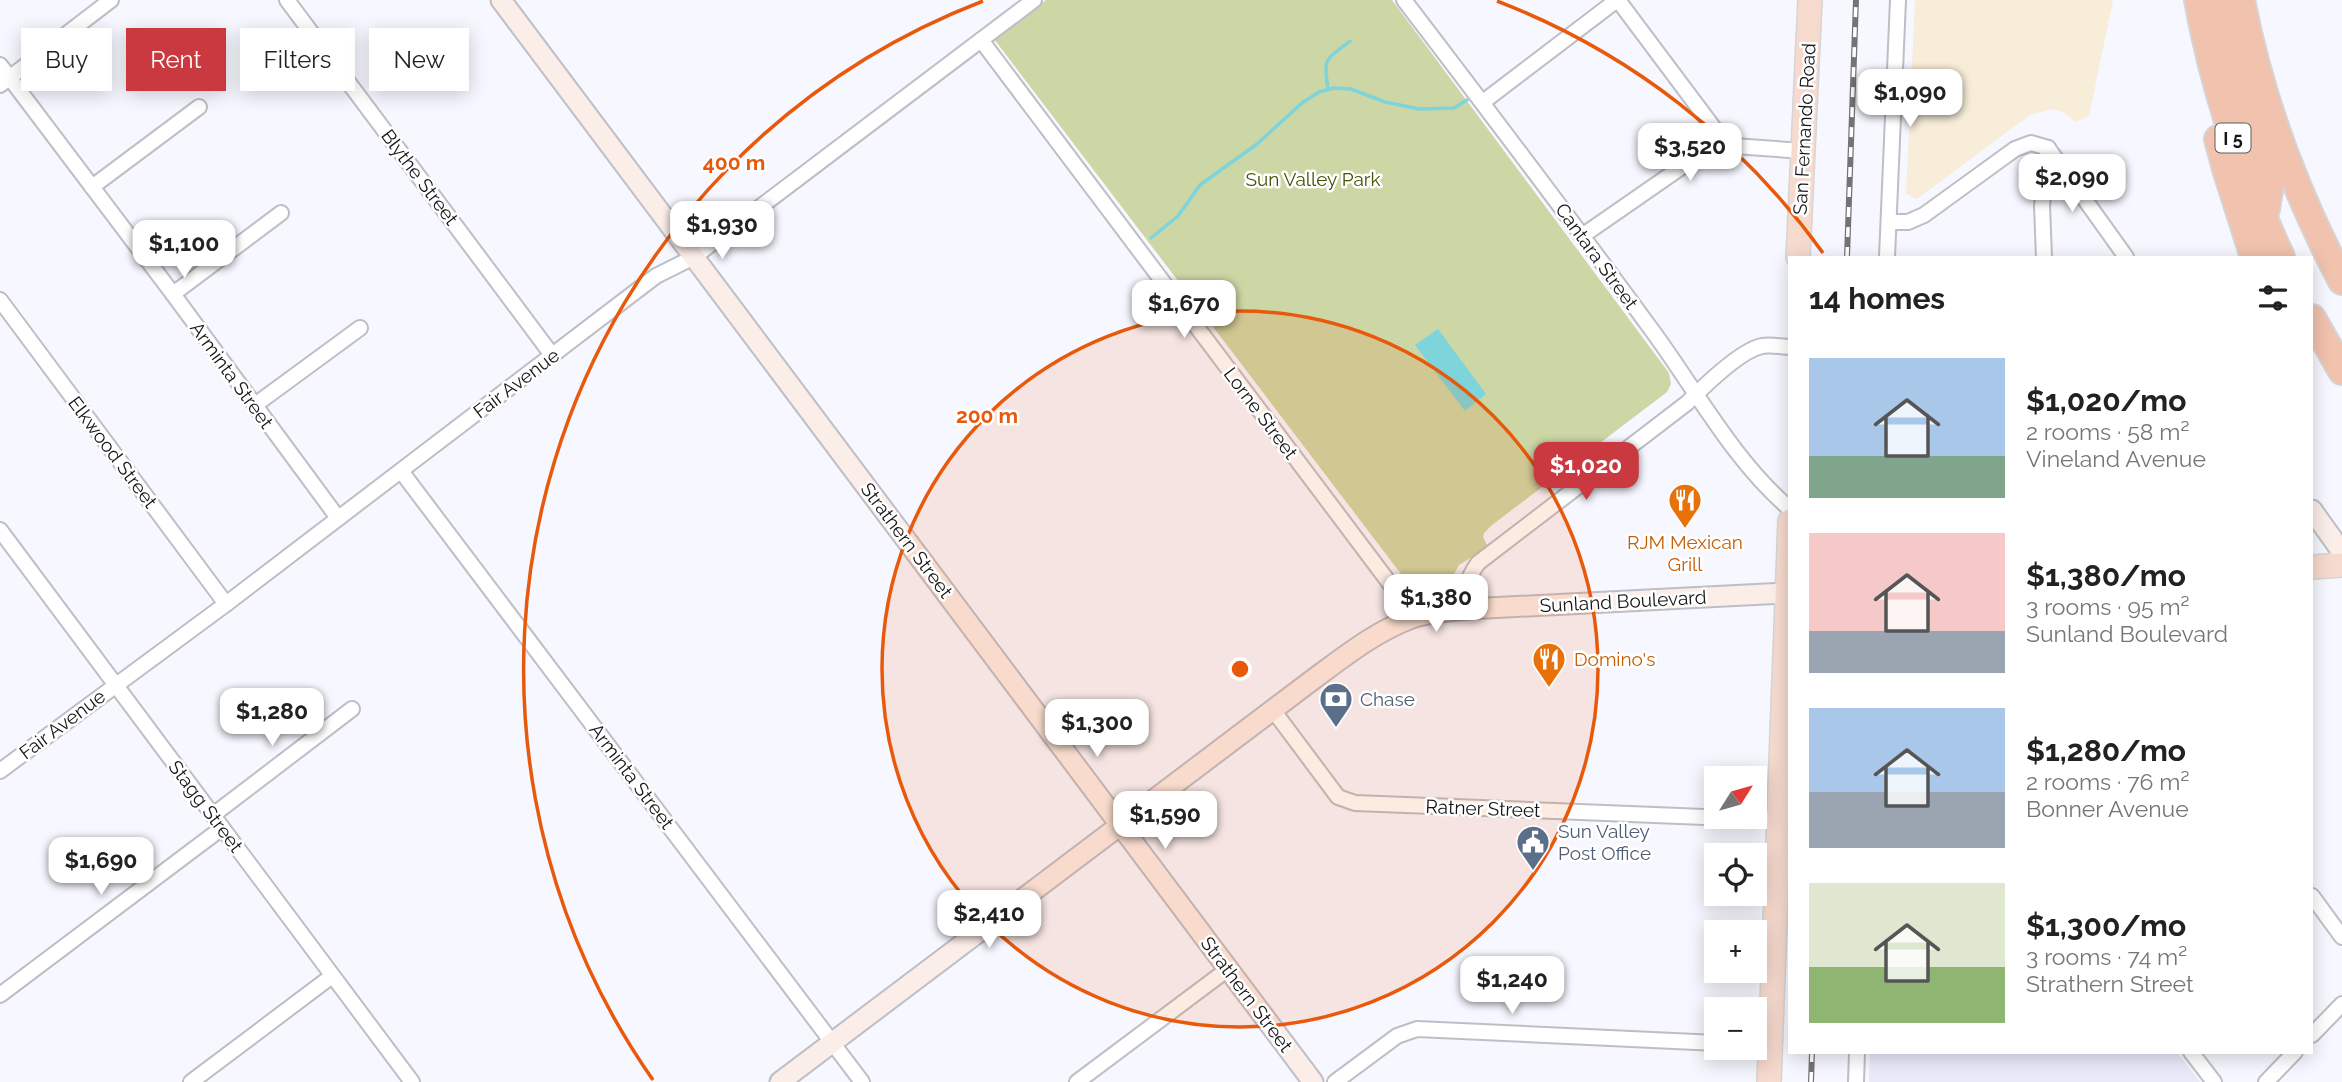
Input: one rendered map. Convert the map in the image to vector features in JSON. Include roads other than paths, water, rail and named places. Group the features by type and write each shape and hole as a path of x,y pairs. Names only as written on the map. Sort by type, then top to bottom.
{"highway":[{"name":"I 5","path":"2198,0 2208,54 2228,123 2264,221 2281,256"},
{"path":"2216,0 2236,84 2270,184 2264,221"},
{"path":"2227,0 2249,93 2275,128 2342,247"},
{"name":"I 5","path":"2241,0 2275,128 2318,235 2342,281"},
{"path":"2208,54 2214,123 2255,256"},
{"path":"2313,320 2342,371"}],"main road":[{"name":"Strathern Street","path":"500,0 1313,1082"},
{"name":"San Fernando Road","path":"1798,256 1810,0"},
{"path":"2313,511 2342,552"},
{"path":"2313,566 2342,565"},
{"name":"Sunland Boulevard","path":"780,1082 1366,640 1415,617 1467,609 1788,593"},
{"path":"1766,997 1779,820 1788,616"},
{"path":"1765,1060 1769,1082"}],"street":[{"path":"5,81 111,0"},
{"name":"Blythe Street","path":"287,0 552,355"},
{"name":"Fair Avenue","path":"0,771 226,604 656,276 694,257 1034,0"},
{"name":"Cantara Street","path":"1404,0 1682,371 1695,395 1767,489 1788,507"},
{"path":"1483,102 1618,0 1722,139 1734,146 1802,151"},
{"path":"1887,256 1898,0"},
{"name":"Lorne Street","path":"981,40 1415,617"},
{"name":"Arminta Street","path":"0,65 5,81 92,187 338,518"},
{"path":"92,187 199,107"},
{"path":"1582,236 1722,139"},
{"path":"1889,222 1908,222 1924,215 2015,149 2031,144 2048,148 2125,256"},
{"path":"2044,256 2042,206 2048,148"},
{"path":"173,294 281,213"},
{"name":"Elkwood Street","path":"0,300 226,604"},
{"path":"255,405 360,328"},
{"path":"1467,609 1465,591 1469,576 1478,562 1753,349 1763,346 1788,347"},
{"name":"Arminta Street","path":"401,471 862,1082"},
{"name":"Stagg Street","path":"3,539 116,683 412,1082"},
{"path":"213,815 352,709"},
{"name":"Ratner Street","path":"1273,710 1338,797 1355,803 1779,820"},
{"path":"0,995 222,828"},
{"path":"2313,898 2342,937"},
{"path":"1077,1082 1228,969"},
{"path":"191,1082 332,976"},
{"path":"2313,1034 2342,1004"},
{"path":"1335,1082 1397,1036 1417,1029 1704,1042"},
{"path":"1856,1082 1857,1054"},
{"path":"2193,1054 2214,1082"},
{"path":"2266,1082 2293,1054"}],"water":[{"path":"1438,329 1486,394 1465,411 1415,345"}],"waterway":[{"path":"1328,89 1328,60 1350,41"},
{"path":"1151,238 1178,216 1200,185 1257,144 1302,103 1319,92 1334,88 1351,89 1385,102 1419,109 1454,108 1467,100"}],"railway":[{"path":"1847,256 1856,0"},
{"path":"1811,1082 1812,1054"}],"place":[{"name":"RJM Mexican Grill","path":"1685,530"},
{"name":"Domino's","path":"1549,689"},
{"name":"Chase","path":"1336,729"},
{"name":"Sun Valley Post Office","path":"1533,872"}],"park label":[{"name":"Sun Valley Park","path":"1313,179"}]}
